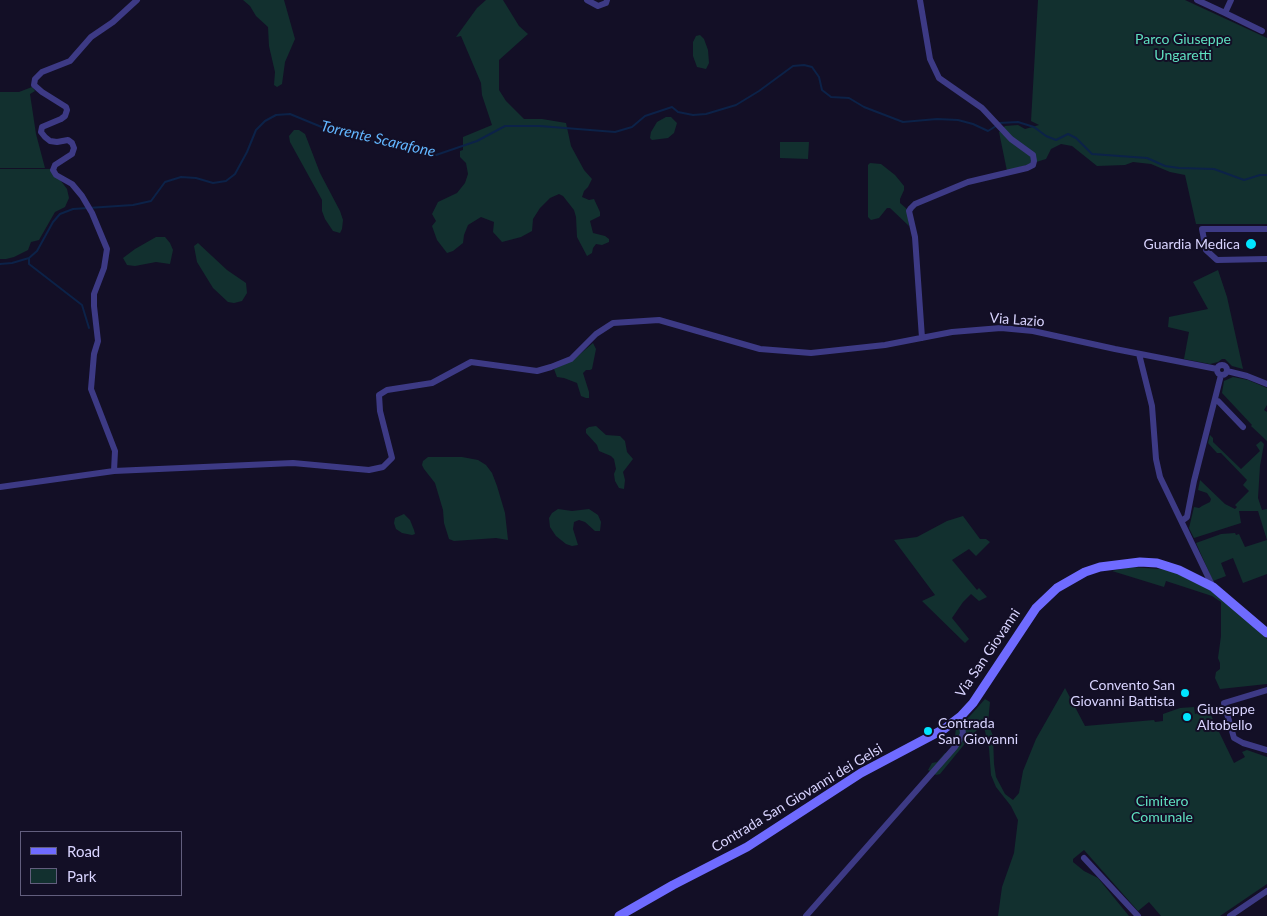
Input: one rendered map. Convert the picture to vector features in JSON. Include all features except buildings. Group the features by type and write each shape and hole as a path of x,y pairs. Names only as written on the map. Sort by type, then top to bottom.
{"main road":[{"name":"Via San Giovanni","path":"961,716 989,680 1031,614 1046,598 1071,579 1100,567 1126,563 1157,563 1179,570 1213,587 1266,632"},
{"name":"Contrada San Giovanni dei Gelsi","path":"620,916 673,885 747,847 861,773 928,739 961,716"}],"street":[{"path":"0,487 114,470 114,451 91,389 94,354 98,341 94,294 104,268 107,249 88,205 72,184 54,173 53,170 55,165 72,154 74,148 72,143 68,140 50,140 42,135 41,130 44,126 61,119 67,110 66,107 34,85 35,79 42,72 70,61 91,37 113,22 137,0"},
{"path":"587,0 598,6 606,3 607,0"},
{"path":"920,0 930,59 936,73 940,78 982,108 1011,139 1033,156 1034,161 1033,165 1027,168 968,182 915,204 910,212 915,236 922,338"},
{"path":"1197,0 1262,31"},
{"path":"1225,13 1231,0"},
{"path":"1267,229 1202,229 1206,250 1217,260 1267,259"},
{"name":"Via Lazio","path":"114,470 293,462 369,470 383,466 392,458 380,411 379,395 387,390 432,383 471,362 537,371 551,367 571,359 596,334 613,323 659,320 760,349 811,353 885,345 952,332 1001,328 1034,331 1139,354 1222,368 1267,384"},
{"path":"1139,354 1152,406 1156,459 1160,477 1183,520 1213,587"},
{"path":"1183,520 1187,517 1222,368"},
{"path":"1215,401 1218,401 1243,427"},
{"path":"1267,689 1224,703 1234,738 1243,743 1267,750"},
{"name":"Via San Giovanni","path":"806,916 955,748 963,734 964,727 961,716"},
{"path":"1084,858 1138,916"},
{"path":"1230,916 1267,891"}],"green space":[{"path":"243,0 284,0 295,39 285,62 282,84 277,87 274,85 275,72 269,46 268,27"},
{"path":"486,0 503,0 519,26 528,34 499,60 499,90 506,101 524,119 542,119 566,123 571,146 584,170 592,179 582,197 589,200 594,199 600,216 590,221 593,233 605,236 609,239 609,242 602,245 596,244 592,253 587,256 577,237 574,210 563,196 559,194 550,198 540,208 533,219 532,231 521,237 502,242 493,232 494,222 481,217 468,225 463,243 453,251 447,253 437,240 432,226 436,221 432,214 438,202 457,193 465,183 468,174 466,163 460,157 460,151 463,150 463,137 492,125 482,95 481,83 461,36 456,37 477,8"},
{"name":"Parco Giuseppe Ungaretti","path":"1038,0 1185,0 1267,38 1267,224 1196,224 1185,175 1170,172 1151,164 1133,162 1125,165 1097,166 1072,146 1061,144 1051,149 1046,159 1007,171 999,132 1005,126 1018,125 1025,129 1039,125 1031,121"},
{"path":"700,35 704,39 708,50 709,63 706,69 697,67 693,56 693,42 696,36"},
{"path":"32,87 35,91 30,94 36,134 45,168 0,168 0,92 19,92"},
{"path":"666,117 671,117 677,123 674,133 668,138 652,140 650,138 651,132 657,122"},
{"path":"294,130 299,130 305,134 320,173 340,211 343,220 340,233 333,231 325,219 322,211 322,200 290,142 289,136"},
{"path":"780,142 809,142 808,159 780,158"},
{"path":"870,163 881,164 895,175 904,186 900,203 908,210 909,226 890,208 887,208 879,218 871,220 868,217 868,165"},
{"path":"0,169 52,169 67,189 69,198 65,207 55,212 39,240 31,242 28,250 6,259 0,259"},
{"path":"156,237 165,237 170,243 173,250 170,264 156,262 135,266 127,265 123,258"},
{"path":"198,243 227,270 246,283 247,293 242,301 228,302 213,288 197,262 194,246"},
{"path":"1218,270 1227,297 1243,369 1232,366 1225,359 1210,364 1184,359 1189,332 1168,327 1169,317 1208,309 1193,282"},
{"path":"593,343 596,349 592,369 586,370 583,373 589,392 589,398 586,398 581,396 577,383 557,377 554,369 573,360"},
{"path":"1233,377 1248,380 1267,388 1267,405 1264,410 1267,412 1267,441 1222,393 1224,381"},
{"path":"596,426 606,435 620,436 625,441 627,452 633,459 623,472 625,480 624,489 619,488 615,481 614,474 616,469 614,459 599,451 597,445 586,433 586,429"},
{"path":"1210,435 1213,438 1213,442 1241,469 1260,451 1256,445 1261,441 1264,444 1260,466 1258,498 1262,510 1267,509 1267,540 1258,511 1239,511 1241,523 1194,538 1189,528 1194,507 1199,508 1210,502 1211,499 1207,493 1198,490 1200,480 1225,504 1235,509 1237,507 1235,505 1249,491 1243,485 1247,480 1221,453 1217,453 1208,443"},
{"path":"428,457 462,457 478,460 486,465 492,473 505,513 508,540 496,538 454,541 449,539 435,483 422,465 423,461"},
{"path":"558,509 572,511 589,509 598,515 601,522 600,531 595,531 585,522 579,520 574,522 573,529 578,545 566,544 556,536 550,527 549,518"},
{"path":"404,514 410,520 415,534 402,533 396,529 395,518"},
{"path":"963,516 980,539 986,539 990,542 976,556 969,549 952,560 977,590 979,588 987,597 979,601 971,594 952,618 969,639 965,643 922,601 935,595 894,540 917,537 947,521"},
{"path":"1235,533 1236,535 1239,534 1245,547 1267,540 1267,574 1243,583 1233,558 1221,563 1226,576 1213,581 1196,543 1221,534"},
{"path":"1130,567 1161,569 1178,573 1206,587 1229,604 1267,639 1267,684 1220,689 1215,678 1216,672 1220,669 1218,658 1221,636 1221,602 1212,596 1166,581 1164,587 1112,571"},
{"name":"Cimitero Comunale","path":"1065,688 1085,726 1154,720 1155,722 1163,721 1163,714 1180,708 1194,707 1195,714 1208,709 1234,763 1245,757 1242,752 1247,750 1267,757 1267,884 1220,916 1161,916 1149,902 1138,911 1084,850 1073,859 1073,862 1084,871 1098,878 1129,916 998,916 1002,887 1014,853 1018,820 1011,806 996,787 991,775 989,748 984,727 980,727 972,735 940,774 936,775 928,770 932,763 937,762 945,753 955,751 961,742 955,736 956,728 985,699 990,702 988,723 993,736 996,777 1005,794 1013,800 1019,793 1023,771 1036,739"}],"waterway":[{"name":"Torrente Scarafone","path":"0,264 29,258 37,251 53,222 60,214 73,209 133,205 151,201 165,182 181,177 196,178 213,183 226,181 235,174 256,130 265,121 276,115 290,114 324,128 417,153 436,155 477,141 505,126 540,126 615,132 632,127 645,116 672,107 678,112 693,115 706,114 736,105 793,66 804,65 812,67 819,77 822,90 831,97 849,98 864,107 903,122 937,119 958,120 988,131 996,126"},
{"name":"Torrente Scarafone","path":"999,123 1018,122 1034,127 1046,136 1056,140 1068,134 1076,138 1092,154 1147,158 1165,166 1179,168 1214,169 1244,180 1267,175"},
{"path":"29,258 29,264 82,305 89,328"}],"place":[{"name":"Guardia Medica","path":"1251,244"},
{"name":"Convento San Giovanni Battista","path":"1185,693"},
{"name":"Giuseppe Altobello","path":"1187,717"},
{"name":"Contrada San Giovanni","path":"928,731"}]}
